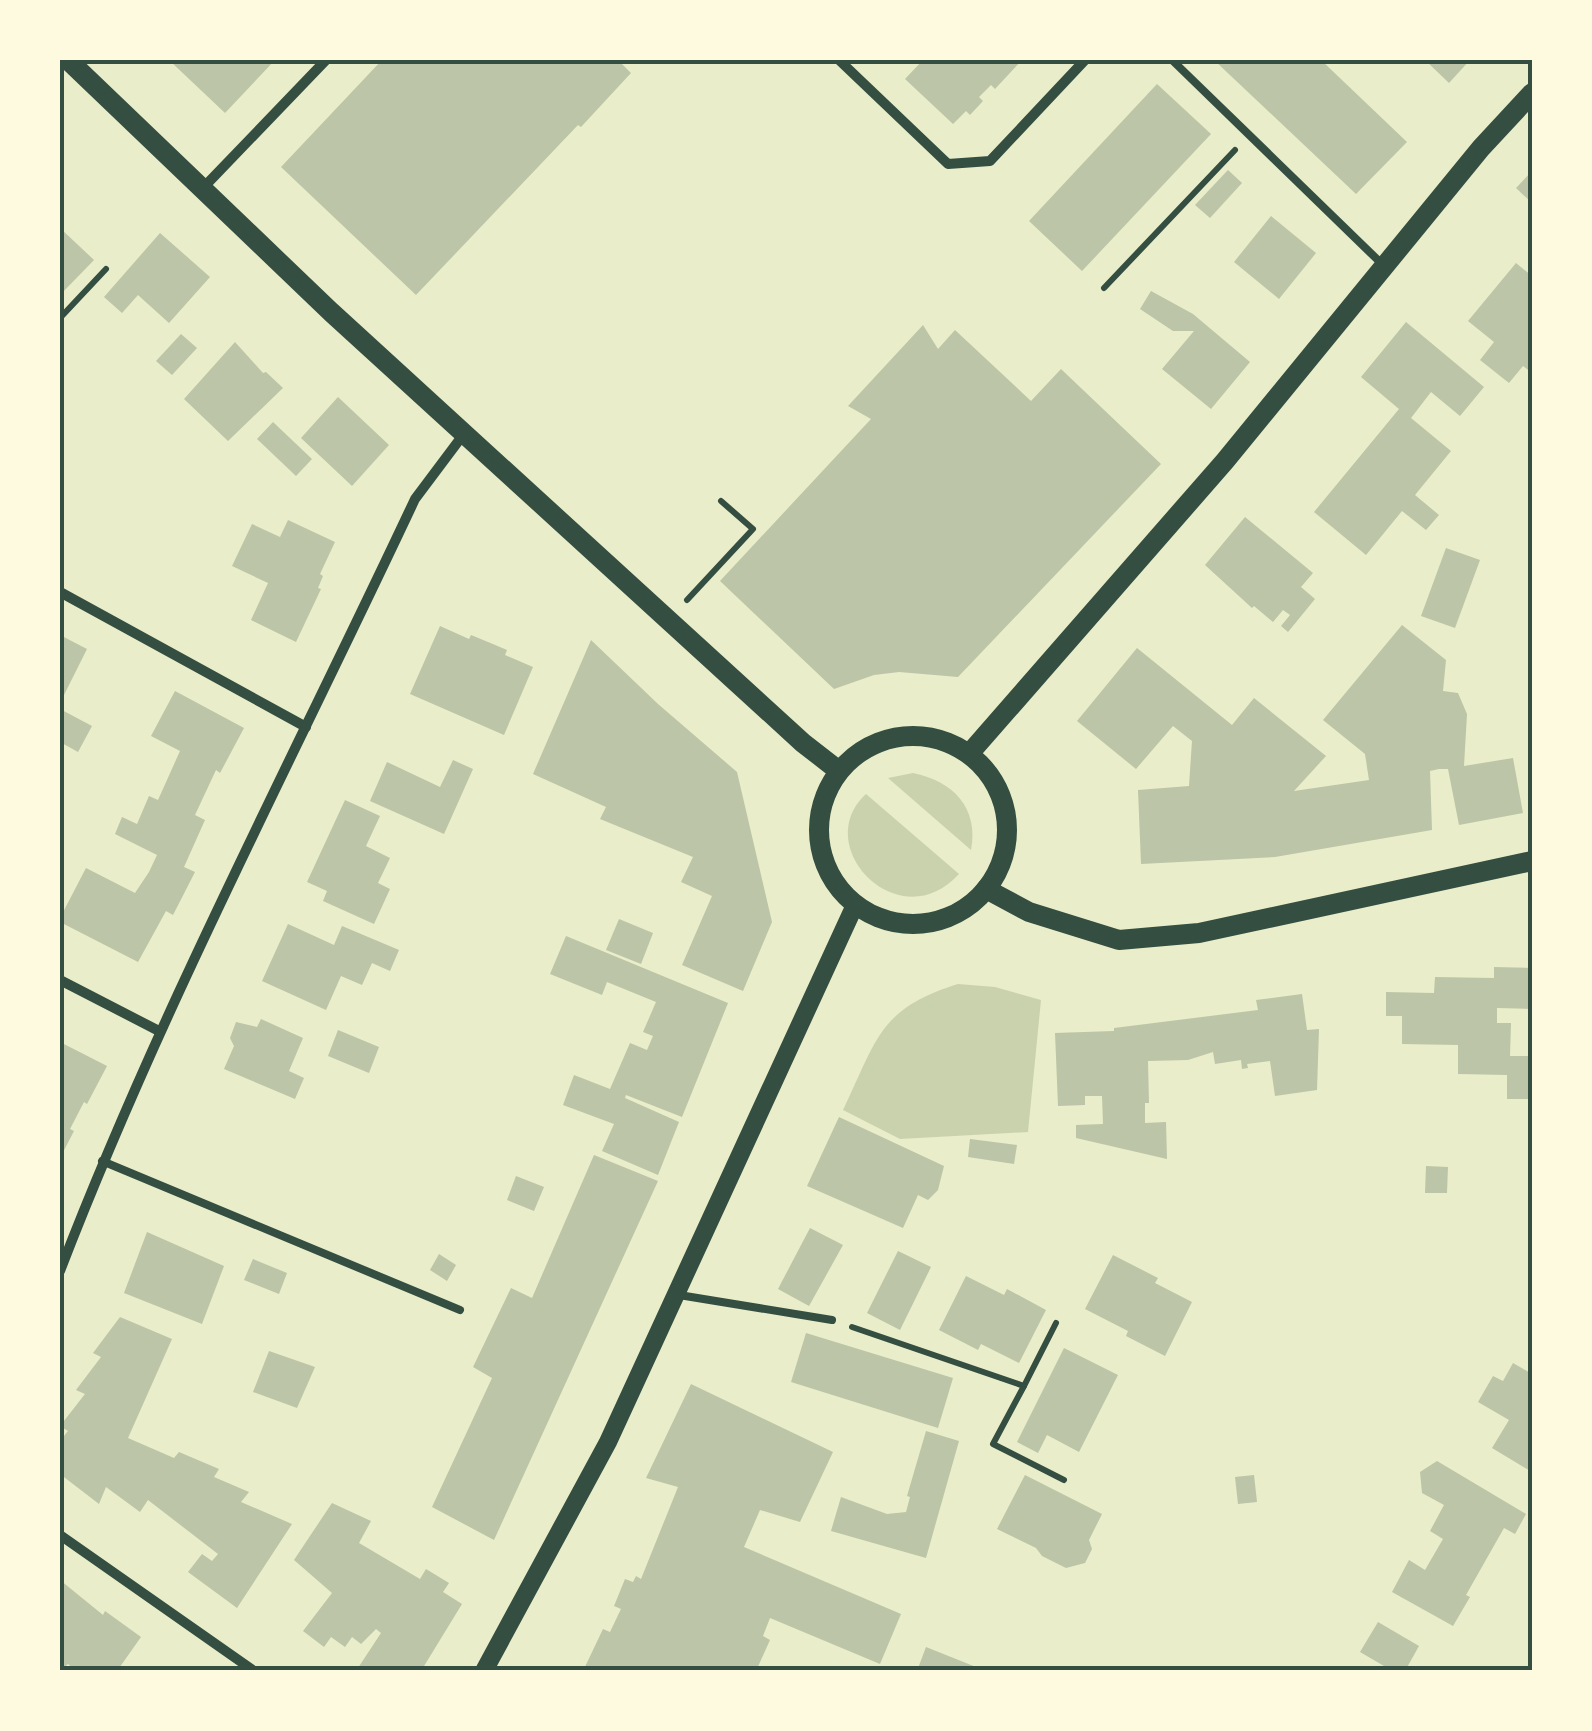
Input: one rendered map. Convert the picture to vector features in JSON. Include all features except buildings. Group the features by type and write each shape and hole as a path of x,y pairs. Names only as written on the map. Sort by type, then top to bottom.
{"main road":[{"path":"68,60 463,435 839,771"},
{"path":"969,754 1225,461 1482,148 1532,93"},
{"path":"915,736 944,740 969,754 990,776 1004,803 1007,833 1001,863 986,890 964,909 938,921 909,924 880,919 855,905 834,883 822,856 818,826 824,797 839,771 860,751 886,739 915,736"},
{"path":"986,890 1029,912 1119,940 1198,933 1532,862"}],"street":[{"path":"203,188 326,60"},
{"path":"839,60 948,164 990,161 1086,60"},
{"path":"60,1271 102,1161 160,1030 415,499 463,435"},
{"path":"60,592 306,726"},
{"path":"484,1671 608,1442 855,905"},
{"path":"60,980 160,1030"},
{"path":"60,1535 254,1671"}],"lane":[{"path":"1172,60 1384,266"},
{"path":"102,1161 460,1310"},
{"path":"678,1294 832,1320"}],"path":[{"path":"1104,288 1250,134"},
{"path":"60,318 106,268"},
{"path":"706,579 753,529 721,501"},
{"path":"832,1320 1024,1386"},
{"path":"1056,1322 993,1444 1064,1480"}],"green space":[{"path":"913,773 940,782 960,799 971,821 971,850 888,778"},
{"path":"866,794 959,874 935,892 911,897 888,891 869,878 855,860 848,838 851,815"},
{"path":"958,984 995,987 1041,1000 1028,1132 900,1139 843,1110 873,1046 895,1016 911,1004"}]}
